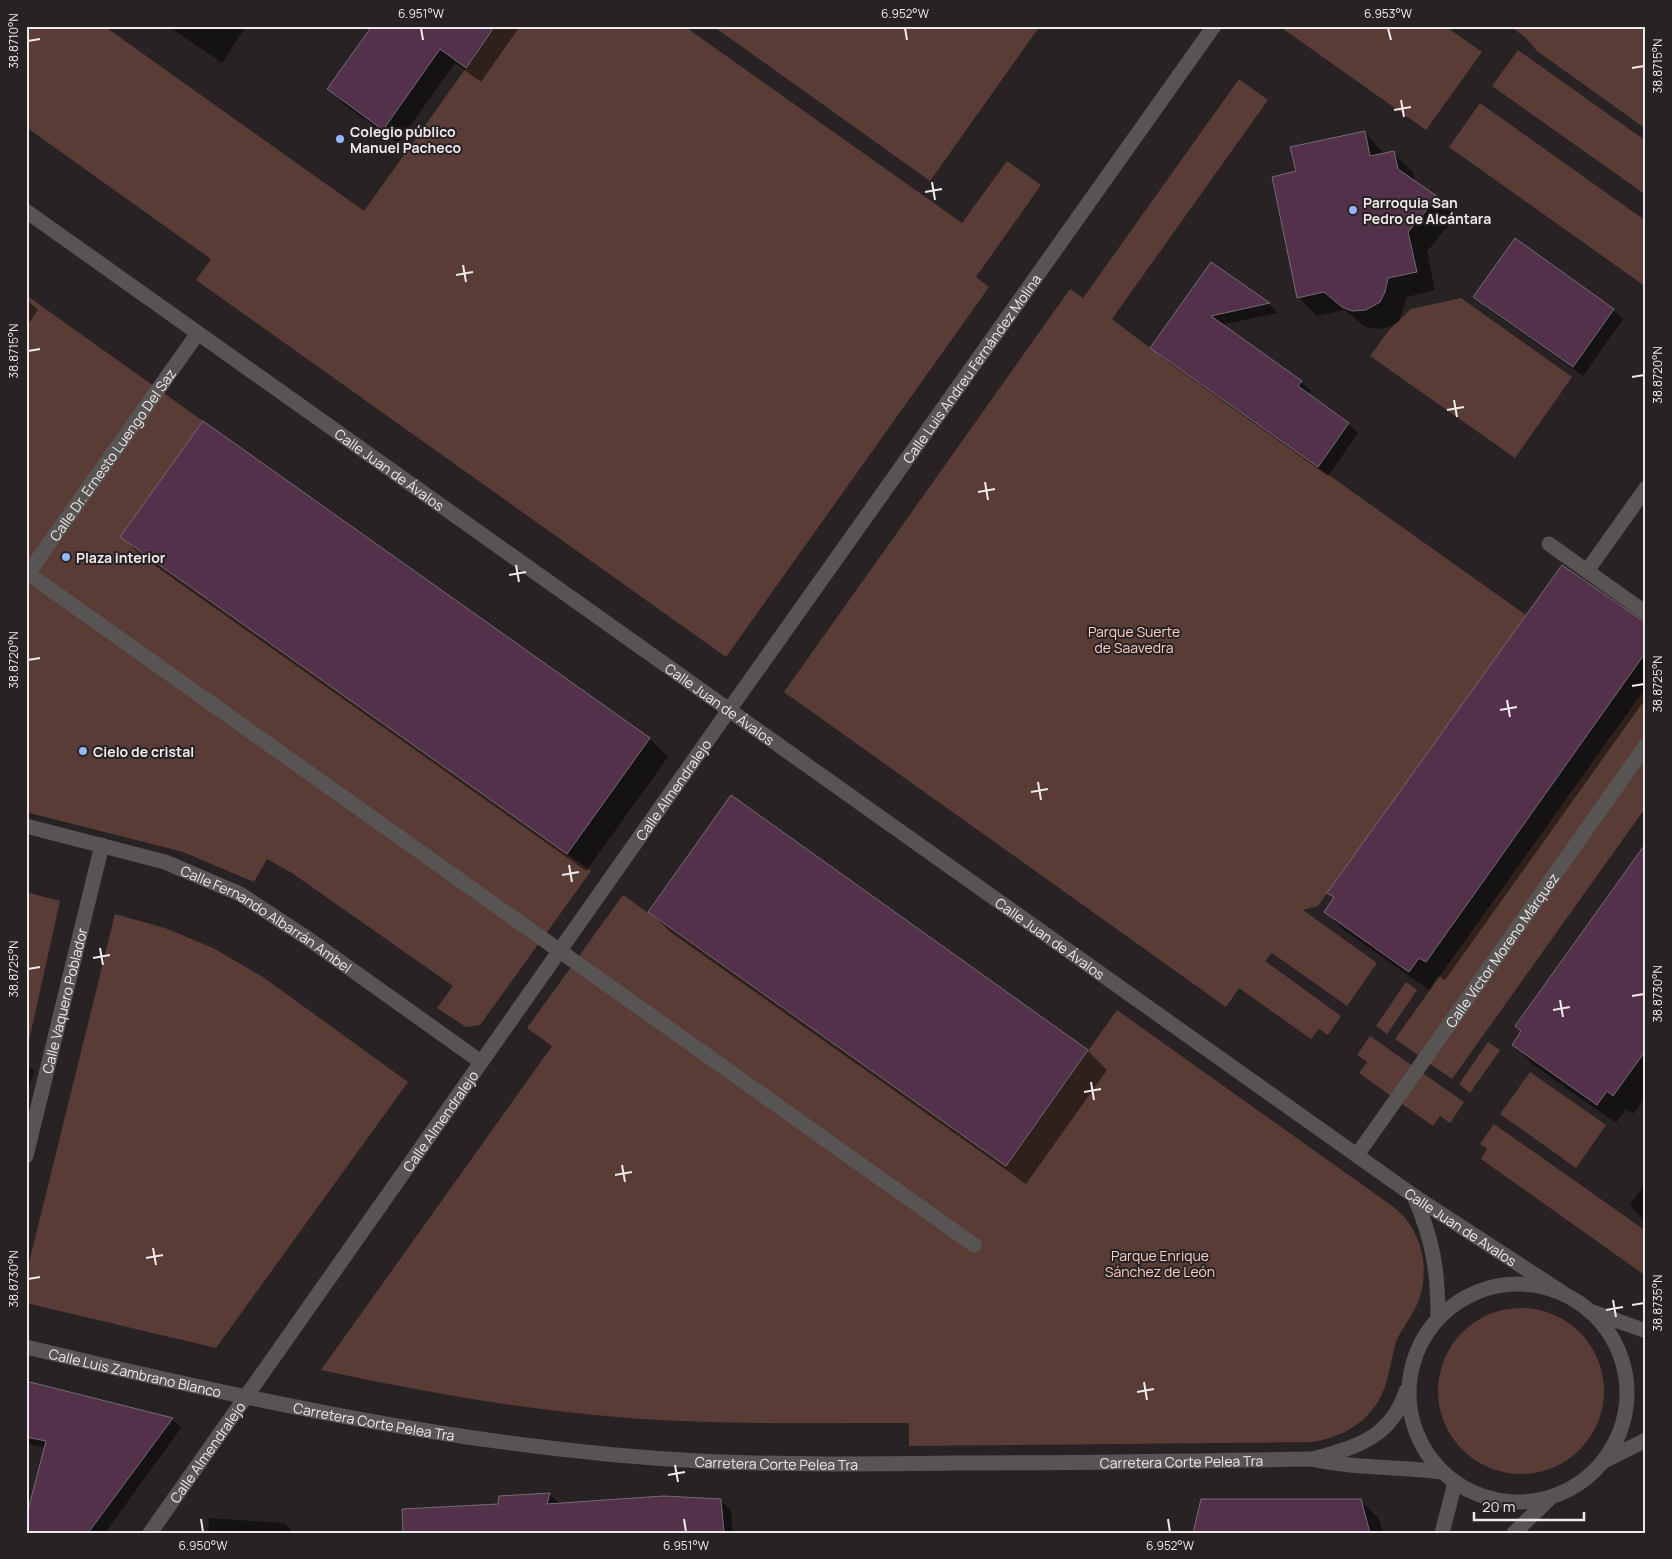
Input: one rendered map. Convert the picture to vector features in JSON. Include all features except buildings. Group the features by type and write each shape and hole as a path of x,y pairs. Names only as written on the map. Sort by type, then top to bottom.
{"street":[{"name":"Calle Luis Andreu Fernández Molina","path":"729,710 1214,26"},
{"name":"Calle Juan de Ávalos","path":"26,211 1414,1196"},
{"name":"Calle Dr. Ernesto Luengo Del Saz","path":"27,574 198,333"},
{"path":"1587,571 1646,488"},
{"path":"1549,544 1646,613"},
{"path":"27,574 974,1245"},
{"name":"Calle Almendralejo","path":"150,1533 729,710"},
{"name":"Calle Víctor Moreno Márquez","path":"1357,1155 1646,745"},
{"name":"Calle Fernando Albarrán Ambel","path":"26,826 165,862 240,894 310,940 481,1062"},
{"name":"Calle Vaquero Poblador","path":"26,1156 102,845"},
{"name":"Calle Juan de Avalos","path":"1414,1196 1591,1312"},
{"name":"Calle Juan de Avalos","path":"1414,1196 1434,1251 1438,1284 1438,1318"},
{"name":"Carretera Corte Pelea Tra","path":"1312,1459 1348,1450 1392,1422 1400,1409 1419,1346 1438,1318 1465,1297 1497,1286 1530,1285 1563,1293"},
{"path":"1591,1312 1646,1332"},
{"path":"1591,1312 1612,1337 1625,1367 1628,1400 1621,1432 1604,1461"},
{"name":"Calle Luis Zambrano Blanco","path":"26,1347 246,1397"},
{"path":"1409,1378 1410,1412 1421,1444 1442,1472 1455,1483 1493,1499 1517,1502 1550,1498"},
{"name":"Carretera Corte Pelea Tra","path":"246,1397 414,1428 515,1444 698,1460 820,1464 1312,1459 1339,1465 1406,1467 1442,1472"},
{"path":"1514,1533 1550,1498 1580,1483 1604,1461 1646,1440"},
{"path":"1442,1533 1455,1483"}],"green space":[{"path":"26,26 104,26 364,211 496,26 684,26 962,223 1007,161 1041,185 976,277 989,287 726,657 196,280 211,259 26,127"},
{"path":"713,26 1040,26 930,181"},
{"path":"1279,26 1445,26 1482,52 1426,130"},
{"path":"1510,26 1646,26 1646,129 1537,51 1526,38"},
{"path":"1518,50 1646,141 1646,195 1492,86"},
{"name":"Parque Suerte de Saavedra","path":"1239,79 1268,100 1112,319 1526,615 1318,906 1303,910 1377,963 1347,1006 1272,953 1265,961 1341,1016 1328,1035 1319,1029 1311,1039 1239,988 1226,1007 784,692 1070,289 1083,298"},
{"path":"1480,103 1646,221 1646,287 1449,147"},
{"path":"26,295 203,421 120,537 591,871 480,1025 466,1027 437,1008 453,986 292,873 267,859 254,882 183,852 26,812"},
{"path":"1461,298 1572,377 1515,458 1370,356 1389,330 1411,309"},
{"path":"1646,687 1646,807 1452,1079 1395,1039"},
{"path":"26,892 60,901 26,1054"},
{"name":"Parque Enrique Sánchez de León","path":"623,895 1006,1166 1117,1010 1395,1208 1413,1229 1419,1242 1424,1268 1420,1296 1415,1309 1396,1342 1386,1383 1375,1406 1348,1430 1313,1442 909,1446 909,1423 710,1422 591,1415 456,1396 321,1370 552,1046 527,1028"},
{"path":"115,914 165,928 213,948 263,977 408,1082 216,1348 26,1303 26,1275"},
{"path":"1406,982 1417,990 1387,1034 1376,1026"},
{"path":"1370,1036 1464,1102 1450,1123 1440,1116 1433,1126 1359,1073 1367,1062 1357,1055"},
{"path":"1488,1042 1500,1050 1470,1093 1459,1084"},
{"path":"1530,1072 1606,1125 1576,1168 1500,1114"},
{"path":"1494,1124 1646,1231 1646,1276 1481,1159 1487,1149 1480,1144"},
{"path":"1529,1308 1553,1314 1580,1332 1598,1359 1603,1375 1603,1407 1598,1423 1580,1450 1567,1460 1545,1471 1513,1474 1489,1468 1468,1455 1457,1444 1441,1415 1438,1383 1444,1359 1457,1338 1468,1327 1497,1311"}],"place":[{"name":"Colegio público Manuel Pacheco","path":"340,139"},
{"name":"Parroquia San Pedro de Alcántara","path":"1353,210"},
{"name":"Plaza interior","path":"66,557"},
{"name":"Cielo de cristal","path":"83,751"}]}
